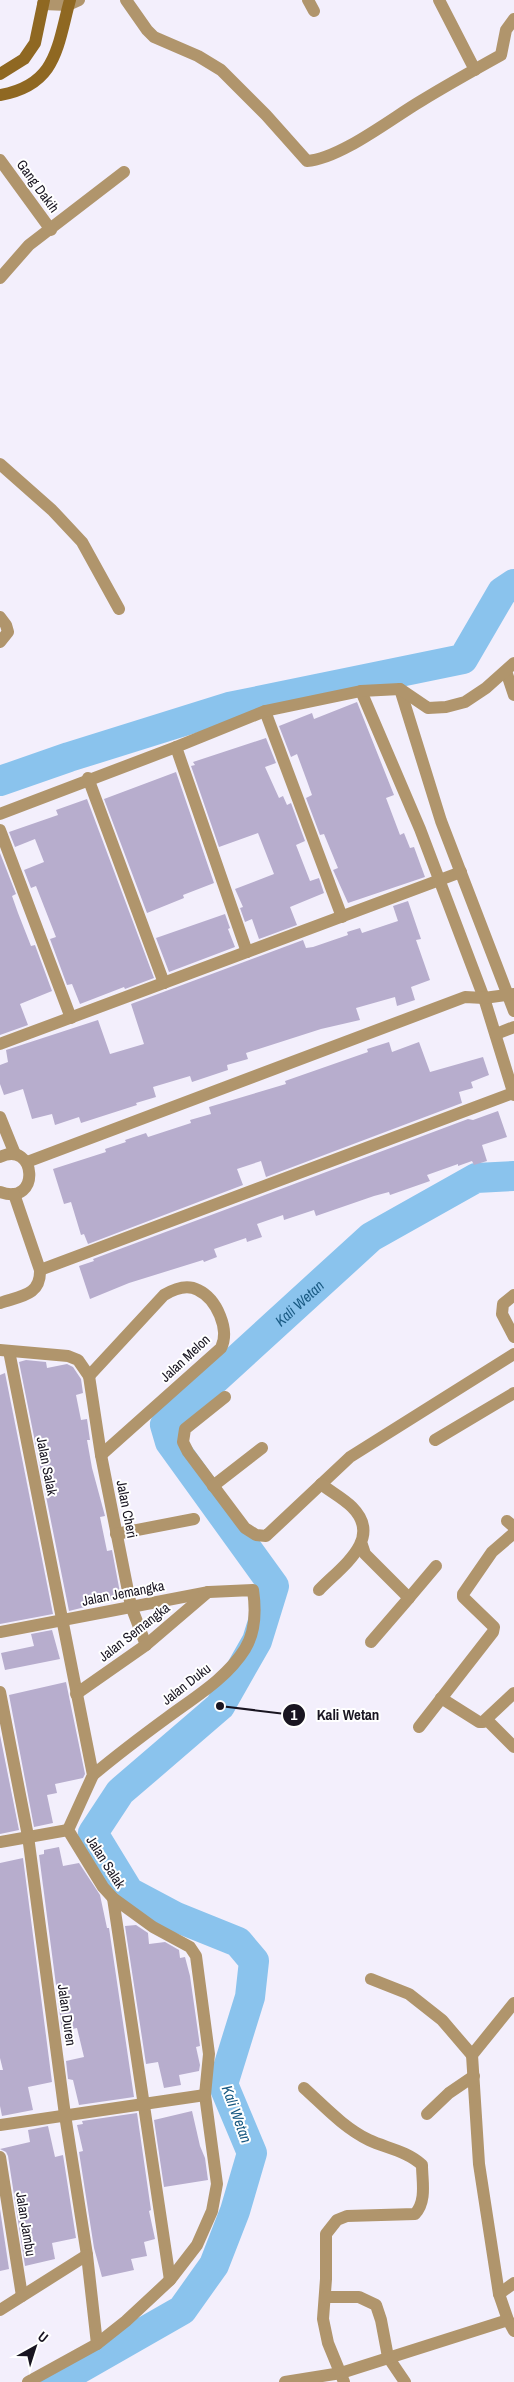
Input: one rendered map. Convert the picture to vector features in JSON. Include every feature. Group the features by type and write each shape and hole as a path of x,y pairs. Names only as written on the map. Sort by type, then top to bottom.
{"main road":[{"path":"0,74 24,59 35,43 44,2"},
{"path":"0,95 28,87 40,78 51,64 63,36 72,2"}],"street":[{"path":"126,0 154,37 198,56 221,70 266,115 307,161 317,160 357,141 421,100 501,55 506,30 514,19"},
{"path":"439,0 475,70"},
{"path":"44,2 72,2"},
{"name":"Gang Dakih","path":"0,160 51,230"},
{"path":"0,278 29,245 51,230 124,172"},
{"path":"0,464 52,510 82,542 119,609"},
{"path":"0,617 6,625 8,632 0,642"},
{"path":"0,814 88,778 176,747 265,712 361,691 400,689 428,708 446,707 465,702 510,667 514,695"},
{"path":"400,689 441,821 511,995 514,1011"},
{"path":"40,1270 513,1094 484,998 440,880 361,691"},
{"path":"265,712 342,917"},
{"path":"176,747 247,952"},
{"path":"88,778 164,983"},
{"path":"0,830 71,1018"},
{"path":"0,1044 461,872"},
{"path":"27,1162 465,997 484,998 511,995"},
{"path":"496,1034 514,1027"},
{"path":"0,1117 15,1154 27,1162 30,1178 27,1185 14,1194 0,1192"},
{"path":"0,1157 15,1154"},
{"path":"0,1304 38,1288 41,1280 40,1270 14,1194"},
{"name":"Jalan Melon","path":"89,1376 164,1295 175,1289 198,1289 212,1301 225,1329 225,1340 221,1348 101,1455"},
{"path":"514,1295 504,1304 502,1314 514,1337"},
{"path":"5,1350 68,1356 78,1360 89,1376"},
{"name":"Jalan Salak","path":"5,1350 93,1775 68,1830 103,1887 113,1898 142,2104 170,2280"},
{"path":"225,1397 191,1423 182,1436 188,1452 245,1528 262,1536 271,1534 350,1458 514,1354"},
{"name":"Jalan Cheri","path":"89,1376 101,1455 130,1606 146,1645"},
{"path":"434,1440 514,1394"},
{"path":"213,1486 262,1448"},
{"path":"319,1590 362,1545 365,1534 364,1525 359,1515 351,1506 321,1484"},
{"path":"116,1534 194,1519"},
{"path":"419,1727 490,1638 494,1627 463,1597 465,1589 475,1578 492,1552 514,1533"},
{"path":"362,1545 365,1554 409,1598"},
{"path":"370,1642 436,1566"},
{"name":"Jalan Jemangka","path":"0,1632 209,1592 253,1590"},
{"name":"Jalan Duku","path":"93,1775 126,1748 218,1680 245,1649 254,1623 256,1608 253,1590"},
{"name":"Jalan Semangka","path":"76,1694 146,1645 209,1592"},
{"name":"Jalan Duren","path":"0,1692 28,1836 65,2115 87,2255 97,2344"},
{"path":"441,1698 479,1722 487,1720 514,1692"},
{"path":"487,1720 514,1747"},
{"path":"0,1842 68,1830"},
{"path":"28,2382 97,2344 126,2321 170,2280 197,2245 212,2211 217,2184 205,2095 209,2054 196,1956 190,1947 152,1927 113,1898"},
{"path":"285,2382 342,2377 388,2357 511,2325 499,2294 479,2164 472,2055 442,2020 409,1994 371,1979"},
{"path":"472,2055 514,2003"},
{"path":"427,2114 449,2093 474,2076"},
{"path":"304,2088 350,2128 368,2139 416,2159 422,2165 423,2198 420,2209 415,2214 347,2216 337,2220 329,2227 326,2234 326,2297 323,2319 328,2343 342,2377"},
{"path":"0,2125 205,2095"},
{"name":"Jalan Jambu","path":"0,2156 22,2296"},
{"path":"0,2310 87,2255"},
{"path":"499,2294 514,2283"},
{"path":"326,2297 359,2297 376,2305 388,2357 405,2382"}],"building":[{"path":"357,702 394,795 386,798 400,835 404,833 410,848 414,847 425,877 348,903 333,870 338,868 324,834 320,835 306,798 312,795 297,754 291,757 279,726 312,713 314,719"},
{"path":"266,738 276,763 265,767 279,798 283,796 287,805 291,803 305,841 296,845 310,881 319,878 324,893 290,907 297,925 259,939 252,919 245,922 240,908 243,907 235,889 274,874 258,833 219,847 191,766 195,765 193,762"},
{"path":"176,772 214,883 183,895 184,898 147,913 104,799"},
{"path":"87,799 154,978 80,1004 72,984 67,985 50,939 56,937 36,886 31,888 24,870 44,862 35,839 15,847 9,832 58,815 56,810"},
{"path":"0,853 16,894 12,896 18,913 31,946 35,945 52,991 20,1004 28,1025 0,1035"},
{"path":"408,901 421,939 416,940 430,980 411,987 415,1000 397,1006 395,997 356,1008 360,1020 321,1029 246,1053 248,1059 227,1065 228,1070 192,1082 190,1076 153,1087 156,1097 81,1123 79,1117 55,1125 52,1114 32,1119 23,1089 4,1095 0,1084 0,1065 8,1062 6,1050 98,1020 110,1054 144,1044 131,1004 303,940 306,948 313,947 348,935 347,932 360,928 362,933 398,921 393,906"},
{"path":"225,914 235,947 169,972 156,938"},
{"path":"389,1042 392,1052 419,1042 430,1072 483,1057 489,1075 471,1082 473,1088 459,1092 462,1103 266,1177 261,1161 237,1169 243,1185 88,1244 84,1234 81,1235 71,1202 64,1204 53,1169 106,1152 105,1149 146,1133 148,1137 191,1123 190,1120 211,1114 209,1107 286,1084 285,1081 368,1052 367,1049"},
{"path":"498,1111 507,1137 482,1145 487,1161 474,1165 472,1161 458,1166 458,1164 427,1175 430,1181 390,1195 389,1192 374,1196 316,1216 314,1210 284,1220 283,1215 257,1224 262,1237 247,1242 246,1238 214,1249 217,1257 129,1283 90,1299 79,1266 94,1261 93,1259 468,1119 473,1120"},
{"path":"26,1360 46,1362 47,1368 67,1364 73,1367 81,1379 83,1393 76,1395 81,1420 87,1419 90,1440 87,1440 92,1468 105,1516 100,1517 107,1551 112,1550 121,1598 69,1611 19,1362"},
{"path":"5,1373 53,1614 0,1624 0,1375"},
{"path":"52,1630 60,1659 5,1670 1,1653 34,1646 31,1634"},
{"path":"66,1682 85,1774 83,1778 55,1784 57,1793 47,1795 53,1823 34,1827 9,1695"},
{"path":"0,1735 19,1830 0,1834"},
{"path":"59,1847 63,1866 79,1863 100,1895 107,1928 109,1928 134,2097 79,2105 73,2080 68,2079 66,2061 84,2057 77,2028 62,2031 39,1855 44,1854 44,1850"},
{"path":"23,1858 52,2082 28,2087 33,2110 2,2116 0,2106 0,2070 3,2070 0,2058 0,1863"},
{"path":"136,1925 148,1933 149,1944 165,1942 179,1950 180,1958 185,1957 190,1976 200,2046 196,2047 200,2065 199,2071 179,2075 181,2085 164,2088 158,2062 146,2064 125,1926"},
{"path":"192,2111 200,2146 205,2158 208,2180 164,2187 154,2120"},
{"path":"137,2113 151,2210 149,2211 155,2239 144,2242 147,2256 131,2259 134,2270 102,2277 94,2248 79,2152 83,2151 77,2125 83,2124 82,2121"},
{"path":"48,2126 55,2157 63,2155 76,2238 52,2243 55,2259 25,2266 8,2156 6,2152 0,2149 30,2142 28,2130"},
{"path":"0,2209 9,2269 0,2271"}],"waterway":[{"path":"0,781 69,757 229,707 463,659 502,592 514,584"},
{"name":"Kali Wetan","path":"56,2382 182,2310 214,2265 235,2211 252,2153 223,2084 250,1997 254,1961 238,1942 176,1917 129,1892 93,1833 120,1792 220,1706 257,1641 274,1586 170,1442 165,1425 371,1237 476,1178 514,1176"}],"place":[{"name":"Kali Wetan","path":"220,1706"}]}
